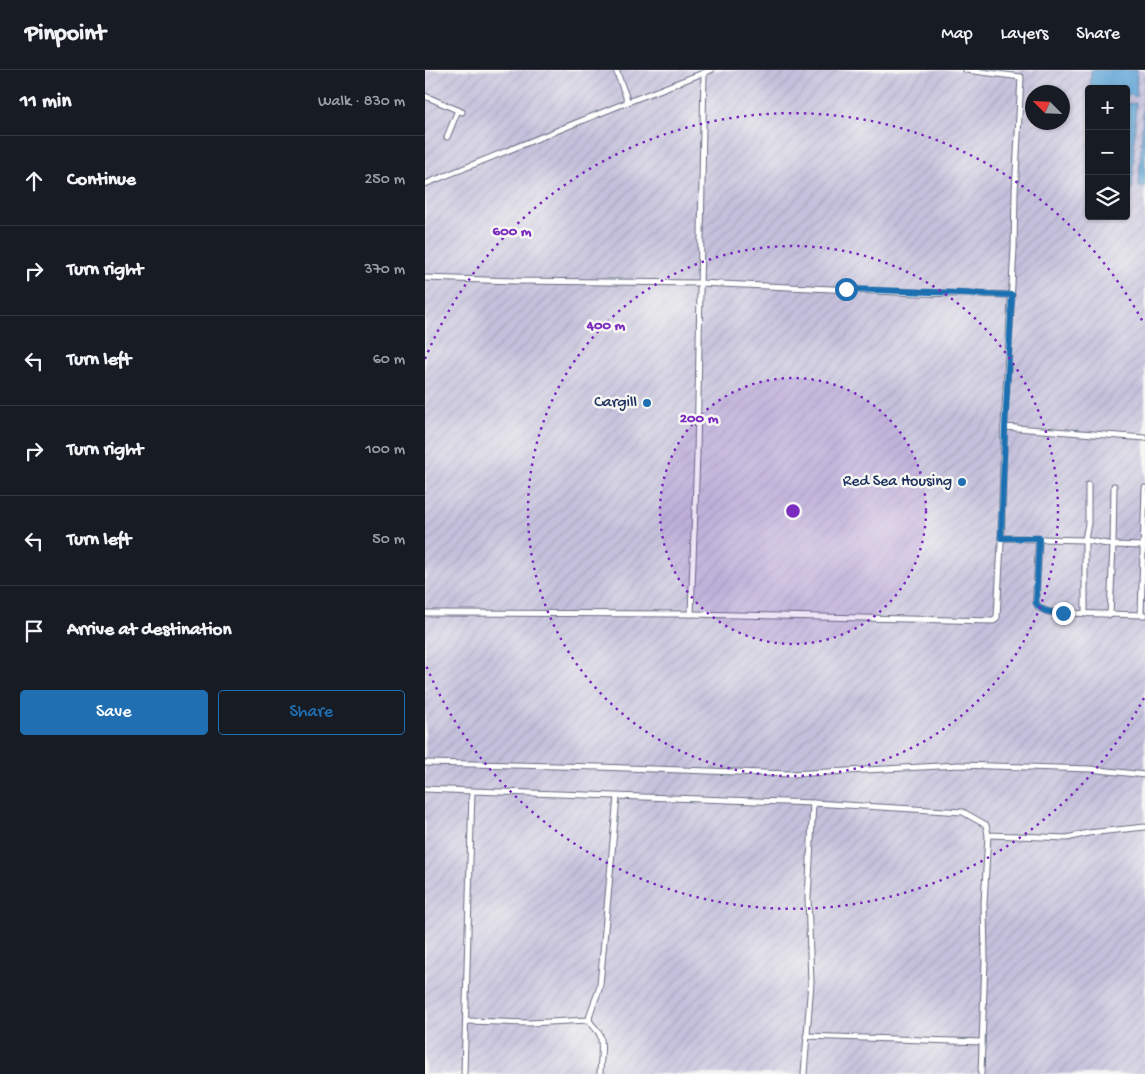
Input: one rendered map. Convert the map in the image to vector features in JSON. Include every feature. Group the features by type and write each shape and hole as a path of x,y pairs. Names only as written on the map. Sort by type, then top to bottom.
{"street":[{"path":"616,70 628,102"},
{"path":"425,184 711,70"},
{"path":"966,70 1021,78"},
{"path":"425,613 691,614 995,620 997,617 1001,538 1021,70"},
{"path":"691,614 697,454 705,73"},
{"path":"425,96 459,111 447,137"},
{"path":"425,278 700,283 918,293 1012,295"},
{"path":"1005,427 1145,438"},
{"path":"1085,614 1085,540 1088,523 1088,485"},
{"path":"1110,615 1114,486"},
{"path":"1039,538 1036,603 1039,608 1049,612 1143,615 1145,488"},
{"path":"1001,538 1085,540 1113,545 1144,546"},
{"path":"425,763 791,774 959,765 1090,769 1145,775"},
{"path":"425,789 813,803 963,812 987,825 988,835 981,1074"},
{"path":"464,1074 472,791"},
{"path":"600,1074 601,1037 589,1020 589,1015 599,993 617,797"},
{"path":"804,1074 811,982 808,898 813,803"},
{"path":"988,835 1067,838 1088,833 1145,827"},
{"path":"466,1021 529,1023 589,1020"},
{"path":"806,1036 982,1042"}],"shaded area":[{"path":"425,70 1145,70 1145,1074 425,1074"}],"water":[{"path":"1091,70 1137,70 1136,96 1130,95 1130,85 1090,85"},
{"path":"1145,75 1145,187 1139,187"},
{"path":"1136,103 1132,189 1130,189 1130,104"}],"place":[{"name":"Cargill","path":"647,403"},
{"name":"Red Sea Housing","path":"962,482"}],"route":[{"path":"846,289 1012,295 1001,538 1039,538 1036,603 1039,608 1049,612 1063,613"}]}
